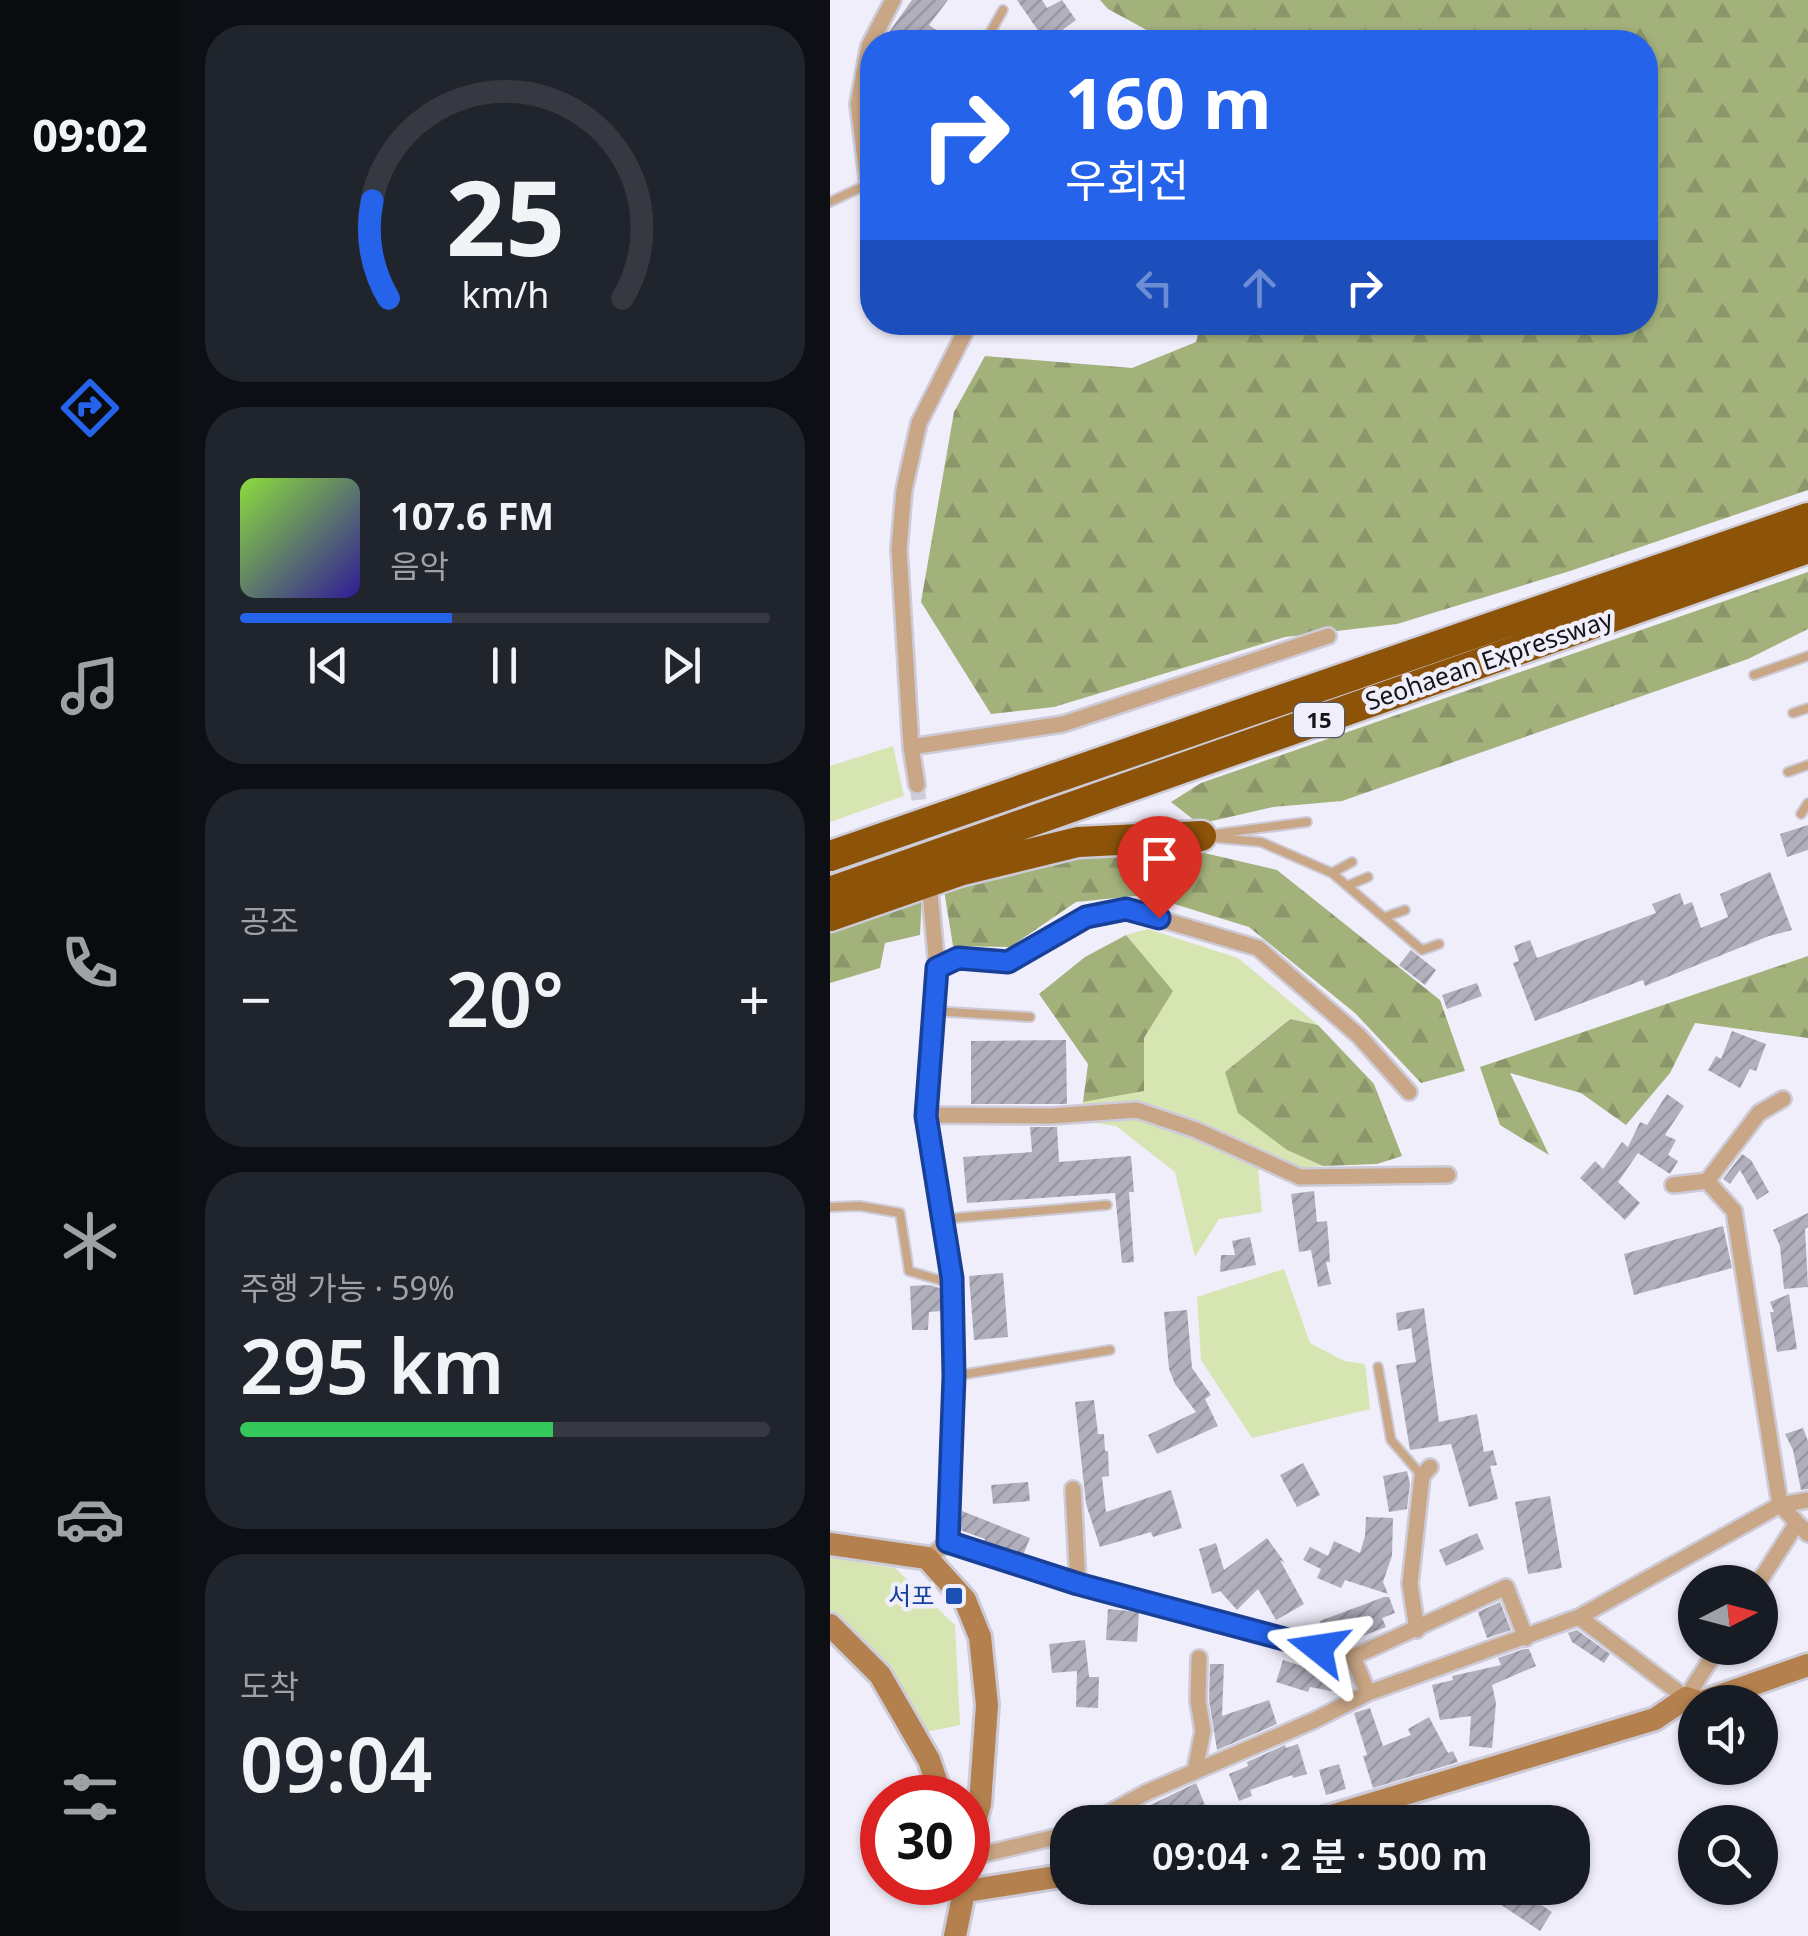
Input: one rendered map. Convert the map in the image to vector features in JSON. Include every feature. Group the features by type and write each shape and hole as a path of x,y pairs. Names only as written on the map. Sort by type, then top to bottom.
{"highway":[{"name":"Seohaean Expressway","path":"830,856 1808,518"},
{"name":"Seohaean Expressway","path":"830,892 1808,548"},
{"path":"830,916 959,871 1078,842 1200,836"}],"main road":[{"path":"830,1544 927,1558 965,1600 980,1637 986,1674 982,1775"},
{"path":"830,1625 880,1675 934,1775"},
{"path":"1745,1685 1808,1665"},
{"path":"1367,1805 1655,1719 1678,1709"},
{"path":"990,1884 1050,1877"},
{"path":"956,1936 963,1905"}],"street":[{"path":"877,30 893,0"},
{"path":"917,785 898,548 904,490 919,423 963,335"},
{"path":"911,747 1063,724 1328,636"},
{"path":"930,892 937,968 926,1116 952,1284 954,1376 948,1542"},
{"path":"937,968 958,958 1008,962 1086,917 1126,909 1258,948 1358,1036 1409,1092"},
{"path":"1673,1184 1706,1181 1759,1114 1782,1098"},
{"path":"926,1116 1051,1116 1137,1110 1196,1130 1300,1177 1448,1175"},
{"path":"1706,1181 1734,1210 1780,1505 1803,1529 1774,1565"},
{"path":"1416,1630 1410,1584 1426,1471"},
{"path":"1073,1489 1078,1584"},
{"path":"1123,1805 1368,1693 1579,1616 1780,1505 1808,1500"},
{"path":"927,1558 948,1542"},
{"path":"948,1542 1078,1584 1352,1657 1506,1588 1526,1638"},
{"path":"1579,1616 1678,1689"},
{"path":"1352,1657 1368,1693"},
{"path":"1195,1770 1203,1730 1198,1658"},
{"path":"990,1853 1050,1838"}],"lane":[{"path":"992,30 1003,10"},
{"path":"830,202 860,190"},
{"path":"1754,675 1808,656"},
{"path":"1793,714 1808,708"},
{"path":"1788,772 1808,765"},
{"path":"1801,814 1808,803"},
{"path":"1200,836 1306,822"},
{"path":"1200,836 1261,842 1332,872 1422,950 1439,944"},
{"path":"1332,872 1352,862"},
{"path":"1348,884 1368,878"},
{"path":"1385,917 1405,910"},
{"path":"934,1011 1030,1017"},
{"path":"943,1219 1107,1205"},
{"path":"830,1207 860,1206 900,1213 909,1271 952,1284"},
{"path":"954,1376 1110,1350"},
{"path":"1378,1367 1392,1440 1426,1471"}],"green space":[{"path":"1100,0 1808,0 1808,490 1570,571 1397,624 1285,637 1054,707 991,714 921,602 954,412 985,356 1132,368 1196,342 1198,335 1658,335 1658,30 1147,30 1108,9"},
{"path":"1808,572 1808,629 1748,659 1342,801 1273,807 1199,824 1171,802 1201,783"},
{"path":"893,746 904,796 830,822 830,766"},
{"path":"1200,852 1277,870 1440,1000 1465,1071 1421,1083 1355,1013 1249,927 1145,895 1076,902 1010,947 953,946 944,890 1079,853"},
{"path":"922,895 920,935 885,943 880,968 830,983 830,927"},
{"path":"1148,929 1238,958 1318,1025 1289,1019 1225,1072 1287,1150 1323,1166 1258,1170 1262,1212 1219,1219 1195,1257 1175,1172 1116,1126 1080,1121 1083,1102 1143,1091 1144,1038 1172,992 1126,935"},
{"path":"1126,935 1173,991 1144,1038 1144,1091 1083,1102 1088,1064 1039,994 1085,957"},
{"path":"1808,956 1808,1038 1695,1023 1670,1073 1626,1125 1581,1093 1510,1073 1549,1155 1500,1125 1480,1067"},
{"path":"1290,1019 1318,1025 1374,1084 1402,1156 1377,1164 1323,1166 1287,1150 1238,1113 1225,1072"},
{"path":"1284,1269 1310,1343 1344,1361 1365,1364 1370,1409 1252,1438 1201,1360 1197,1297"},
{"path":"830,1558 895,1568 955,1625 960,1725 926,1732 883,1666 830,1610"}],"building":[{"path":"912,0 948,0 929,25 936,30 890,30"},
{"path":"1017,0 1042,0 1047,8 1062,0 1076,20 1062,30 1038,30"},
{"path":"1808,825 1808,850 1787,857 1780,834"},
{"path":"1770,872 1792,930 1645,986 1643,980 1535,1021 1513,963 1519,961 1514,946 1530,940 1537,958 1656,913 1652,904 1680,893 1684,905 1692,902 1701,928 1728,917 1720,894"},
{"path":"1411,950 1436,970 1425,985 1399,965"},
{"path":"1477,983 1482,996 1447,1009 1442,995"},
{"path":"1732,1031 1766,1044 1756,1071 1750,1069 1740,1088 1708,1070 1716,1056 1721,1059"},
{"path":"1066,1040 1067,1104 971,1104 971,1041"},
{"path":"1667,1094 1684,1106 1665,1135 1676,1140 1668,1155 1678,1161 1670,1174 1638,1153 1618,1182 1640,1203 1625,1220 1580,1178 1595,1161 1603,1169 1622,1142 1628,1147 1640,1122 1647,1125"},
{"path":"1030,1127 1057,1127 1059,1162 1131,1156 1134,1192 1129,1192 1134,1262 1122,1263 1115,1193 967,1203 963,1157 1032,1152"},
{"path":"1742,1154 1751,1160 1769,1192 1757,1200 1740,1170 1730,1184 1723,1179"},
{"path":"1314,1191 1317,1222 1327,1221 1330,1262 1326,1262 1331,1284 1318,1287 1311,1250 1299,1252 1291,1194"},
{"path":"1808,1213 1808,1287 1784,1289 1780,1246 1773,1230"},
{"path":"1723,1226 1732,1268 1634,1295 1624,1254"},
{"path":"1250,1237 1256,1265 1220,1272 1221,1255 1235,1255 1232,1241"},
{"path":"1003,1273 1008,1337 974,1340 969,1276"},
{"path":"910,1286 942,1289 942,1311 929,1312 928,1330 912,1330"},
{"path":"1789,1294 1797,1349 1777,1352 1770,1302"},
{"path":"1424,1308 1439,1422 1477,1414 1484,1452 1493,1450 1497,1465 1490,1466 1498,1499 1469,1507 1451,1444 1410,1450 1396,1365 1416,1362 1411,1328 1398,1331 1396,1313"},
{"path":"1187,1310 1192,1368 1211,1395 1205,1399 1218,1426 1157,1454 1148,1435 1196,1412 1169,1369 1164,1312"},
{"path":"1094,1400 1098,1434 1104,1434 1108,1451 1109,1476 1102,1477 1106,1512 1171,1490 1182,1528 1153,1537 1151,1532 1100,1547 1086,1504 1075,1402"},
{"path":"1803,1428 1808,1441 1808,1489 1801,1490 1793,1450 1785,1434"},
{"path":"1303,1463 1320,1495 1297,1507 1280,1475"},
{"path":"1407,1471 1407,1509 1389,1512 1383,1476"},
{"path":"1028,1482 1030,1501 993,1504 991,1485"},
{"path":"1550,1496 1562,1568 1528,1574 1515,1502"},
{"path":"962,1511 1030,1538 1023,1555 960,1530"},
{"path":"1366,1517 1393,1518 1392,1556 1383,1582 1388,1594 1345,1580 1341,1588 1317,1578 1321,1569 1303,1560 1310,1547 1328,1556 1334,1541 1360,1553"},
{"path":"1477,1533 1484,1549 1446,1566 1439,1550"},
{"path":"1267,1538 1285,1563 1280,1560 1304,1604 1276,1620 1258,1589 1237,1610 1220,1591 1212,1594 1199,1549 1216,1543 1224,1570"},
{"path":"1389,1597 1395,1613 1382,1618 1386,1627 1344,1643 1319,1636 1320,1621"},
{"path":"1500,1602 1511,1630 1487,1638 1478,1612"},
{"path":"1108,1609 1139,1612 1137,1642 1106,1640"},
{"path":"1577,1630 1610,1654 1604,1663 1572,1642 1568,1633"},
{"path":"1085,1640 1089,1677 1099,1677 1098,1708 1076,1707 1077,1671 1052,1673 1049,1644"},
{"path":"1529,1649 1536,1666 1492,1685 1496,1703 1492,1748 1469,1746 1471,1716 1440,1720 1432,1685 1453,1680 1452,1676 1501,1665 1498,1658"},
{"path":"1283,1660 1320,1672 1323,1661 1345,1666 1350,1679 1348,1691 1310,1687 1308,1692 1276,1682"},
{"path":"1210,1664 1224,1664 1222,1716 1269,1700 1277,1724 1217,1750 1209,1700"},
{"path":"1370,1708 1383,1746 1411,1735 1408,1729 1429,1717 1448,1753 1453,1751 1458,1762 1373,1788 1354,1713"},
{"path":"1298,1744 1307,1774 1293,1778 1292,1775 1250,1790 1252,1796 1239,1801 1229,1774 1285,1745 1286,1748"},
{"path":"1339,1764 1346,1789 1326,1795 1319,1770"},
{"path":"1196,1783 1205,1805 1150,1805"},
{"path":"1501,1905 1541,1905 1552,1912 1540,1931"}],"tunnel":[{"path":"917,785 927,863"}],"place":[{"name":"서포","path":"954,1596"}],"route":[{"path":"1159,918 1126,909 1086,917 1008,962 958,958 937,968 926,1116 952,1278 954,1376 948,1542 1078,1584 1318,1648"}]}
